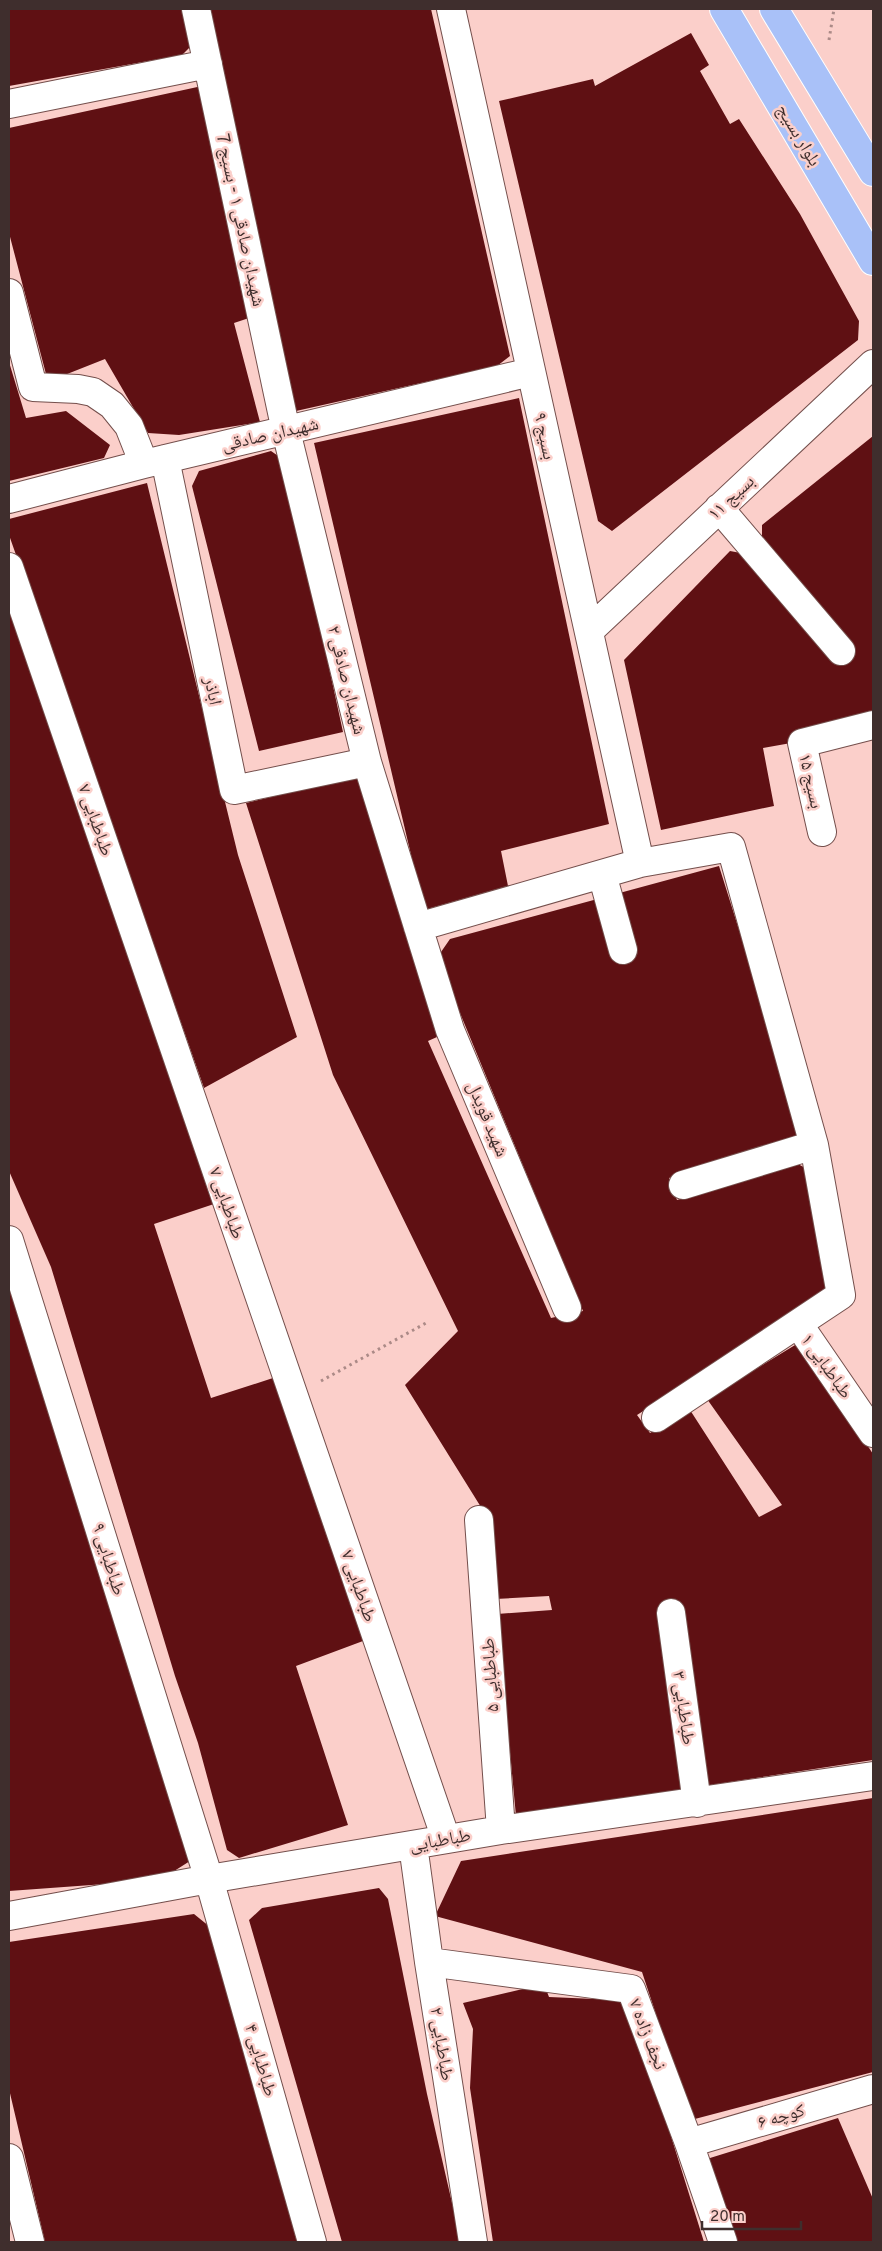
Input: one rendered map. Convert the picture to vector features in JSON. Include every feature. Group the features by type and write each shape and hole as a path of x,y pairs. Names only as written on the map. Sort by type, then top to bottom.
{"main road":[{"name":"بلوار بسیج","path":"724,9 873,261"},
{"path":"774,9 873,172"}],"street":[{"name":"شهیدان صادقی ۱ - بسیج 7","path":"196,9 286,431"},
{"name":"بسیج ۹","path":"451,9 640,863"},
{"path":"9,104 208,64"},
{"path":"9,293 33,387 78,389 93,392 112,405 130,426 154,461"},
{"name":"بسیج ۱۱","path":"589,632 873,364"},
{"name":"شهیدان صادقی","path":"9,499 154,461 531,372"},
{"name":"شهیدان صادقی ۲","path":"286,431 367,762 418,927"},
{"name":"اباذر","path":"154,461 234,790 367,762"},
{"path":"719,508 841,651"},
{"name":"طباطبایی ۷","path":"9,567 446,1839"},
{"name":"بسیج ۱۵","path":"822,832 802,743 873,725"},
{"path":"418,927 640,863 731,847 814,1145 841,1295 656,1418"},
{"path":"602,874 623,950"},
{"name":"شهید قویدل","path":"418,927 450,1030 567,1308"},
{"path":"683,1185 814,1145"},
{"name":"طباطبایی ۹","path":"9,1240 210,1879"},
{"name":"طباطبایی ۱","path":"799,1324 873,1433"},
{"name":"طباطبایی ۵","path":"479,1520 501,1830"},
{"name":"طباطبایی ۳","path":"671,1613 697,1803"},
{"name":"طباطبایی","path":"9,1916 210,1879 501,1830 873,1776"},
{"name":"طباطبایی ۲","path":"413,1845 429,1962 473,2242"},
{"name":"طباطبایی ۴","path":"210,1879 312,2242"},
{"name":"نجف زاده ۷","path":"429,1962 631,1988 689,2143 723,2242"},
{"name":"کوچه ۶","path":"689,2143 871,2096"},
{"path":"9,2158 30,2242"}],"path":[{"path":"294,1396 426,1323"}],"building":[{"path":"9,9 183,9 191,46 182,55 9,86"},
{"path":"207,9 431,9 510,356 497,366 296,411"},
{"path":"691,33 709,65 700,71 730,124 739,119 800,214 859,321 858,340 612,531 598,521 499,101 593,79 595,86"},
{"path":"202,86 249,318 234,323 260,422 179,435 148,433 105,359 57,378 46,374 9,233 9,128"},
{"path":"9,362 26,418 66,411 110,445 104,458 9,481"},
{"path":"519,398 609,824 501,851 508,886 424,910 314,443"},
{"path":"873,436 873,719 791,743 763,748 774,806 661,830 624,660 730,551 746,554 762,543 762,525"},
{"path":"271,451 284,460 343,732 259,751 192,486 199,471"},
{"path":"147,483 238,855 297,1037 204,1088 9,535 9,519"},
{"path":"9,604 214,1204 154,1224 211,1398 273,1378 363,1641 296,1666 348,1825 239,1858 227,1850 198,1743 175,1676 51,1267 9,1171"},
{"path":"359,776 437,1037 428,1041 551,1318 583,1311 441,967 441,952 450,939 719,866 803,1134 669,1178 677,1200 796,1163 811,1171 832,1290 637,1415 650,1433 690,1410 759,1517 782,1505 707,1399 800,1342 873,1454 873,1760 704,1786 677,1604 659,1606 684,1793 516,1816 497,1614 552,1610 549,1596 495,1599 489,1520 405,1385 458,1331 333,1075 246,803"},
{"path":"9,1287 190,1861 160,1880 9,1891"},
{"path":"873,1798 873,2072 691,2120 642,1972 435,1916 461,1861"},
{"path":"379,1888 388,1899 427,2094 461,2242 342,2242 249,1920 262,1908"},
{"path":"194,1914 210,1927 297,2242 45,2242 9,2089 9,1942"},
{"path":"544,1984 549,1997 618,2000 631,2008 704,2242 493,2242 470,2088 473,2029 463,2003"},
{"path":"838,2118 873,2199 873,2242 736,2242 706,2166 710,2158"}]}
